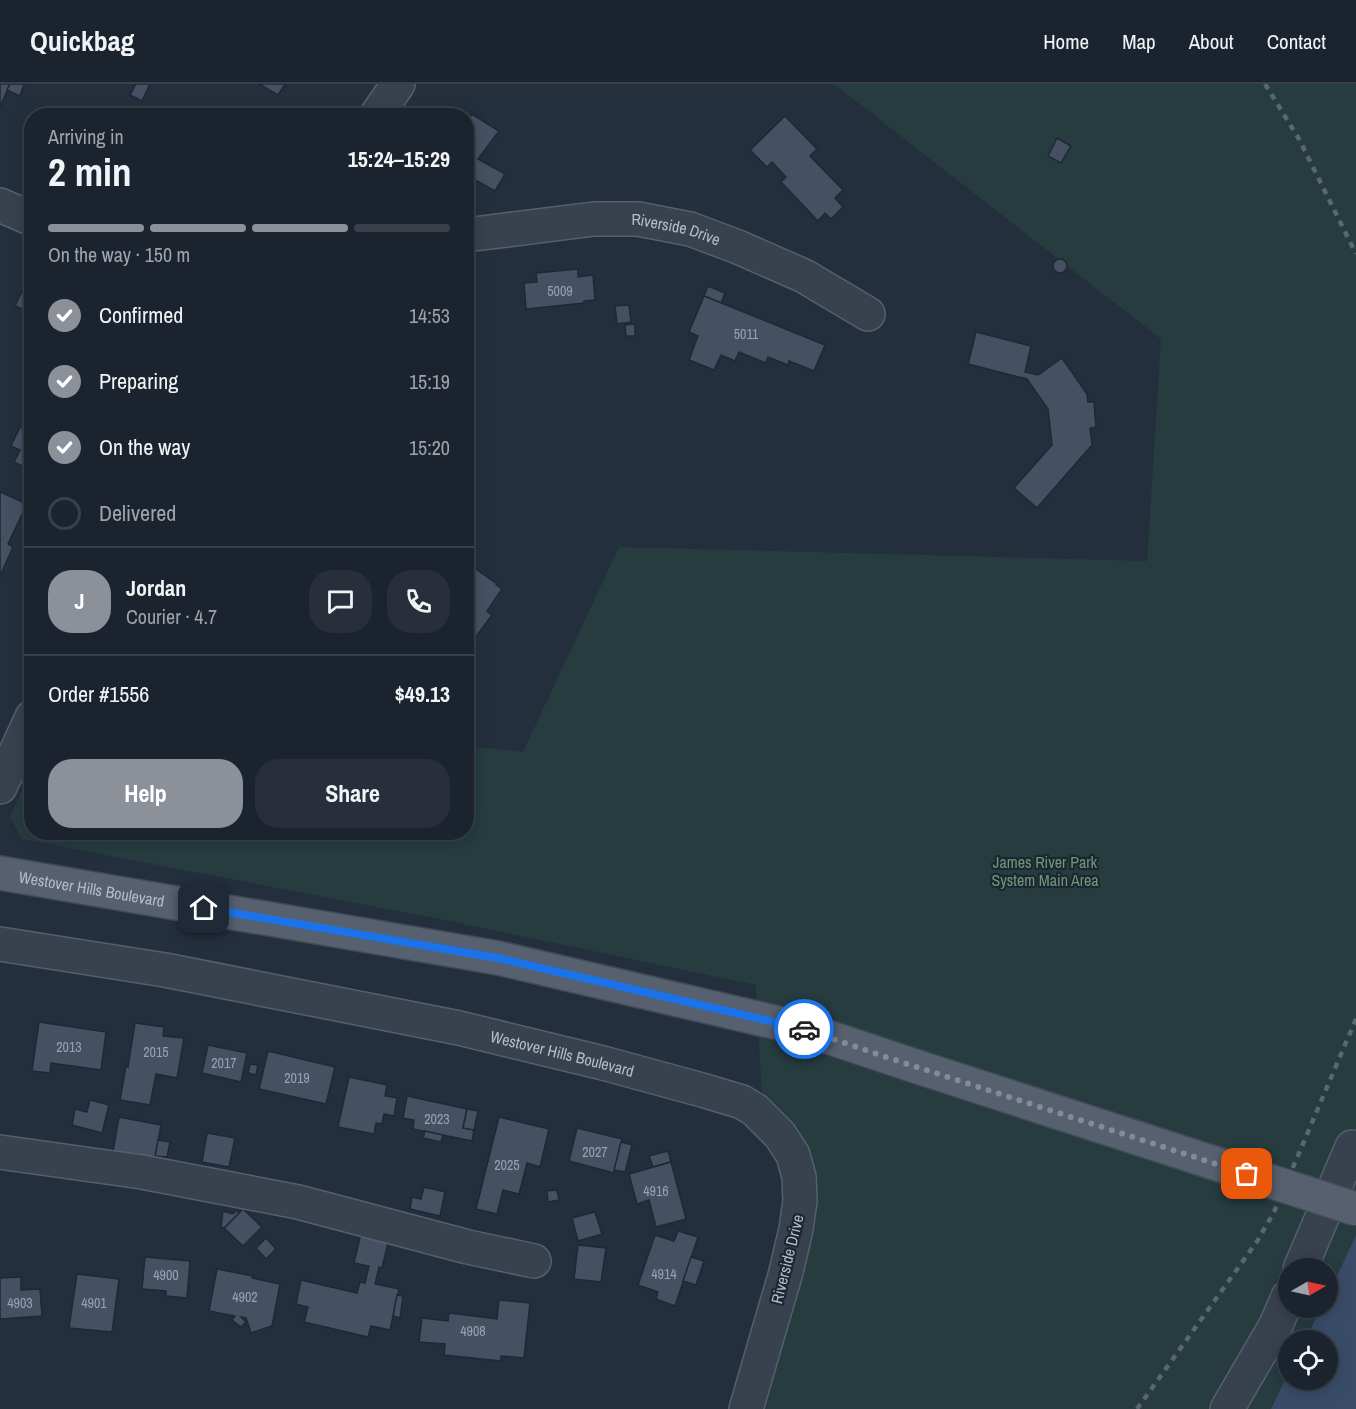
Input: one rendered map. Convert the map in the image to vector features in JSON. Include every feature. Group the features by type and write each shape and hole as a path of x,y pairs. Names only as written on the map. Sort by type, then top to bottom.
{"main road":[{"name":"Westover Hills Boulevard","path":"0,873 498,958 804,1029 1356,1209"}],"street":[{"path":"382,108 398,84"},
{"path":"0,205 24,216"},
{"name":"Riverside Drive","path":"474,234 594,219 639,219 690,229 804,276 868,314"},
{"path":"0,787 24,734"},
{"name":"Westover Hills Boulevard","path":"0,944 165,970 459,1028 702,1090 742,1102 763,1118"},
{"name":"Riverside Drive","path":"746,1409 786,1272 800,1201 799,1177 793,1155 780,1135 763,1118"},
{"path":"1305,1258 1352,1147"},
{"path":"0,1152 142,1172 298,1202 468,1247 534,1261"},
{"path":"1227,1409 1279,1318"}],"green space":[{"name":"James River Park System Main Area","path":"834,84 1356,84 1356,1235 1338,1274 1338,1258 1278,1258 1278,1318 1316,1318 1310,1330 1278,1330 1278,1390 1280,1390 1271,1409 736,1409 800,1201 763,1117 756,985 445,920 27,840 474,840 474,747 523,752 619,547 1147,561 1161,339"},
{"name":"James River Park System Main Area","path":"24,786 24,839 10,817"}],"water":[{"path":"1356,1235 1356,1409 1271,1409 1280,1390 1338,1390 1338,1330 1310,1330 1316,1318 1338,1318 1338,1274"}],"building":[{"path":"0,84 10,84 0,107"},
{"path":"10,84 24,84 20,96 7,90"},
{"path":"136,84 150,84 142,101 130,95"},
{"path":"259,84 285,84 278,95"},
{"path":"474,115 499,131 478,159 505,174 495,191 474,179"},
{"path":"785,116 817,149 810,156 843,190 835,198 843,207 831,219 825,213 818,221 781,182 786,177 772,162 767,167 750,150"},
{"path":"1057,138 1071,146 1061,163 1048,156"},
{"path":"1057,259 1063,259 1067,266 1063,273 1057,273 1053,269 1053,263"},
{"path":"578,269 578,277 593,275 595,300 526,309 524,283 537,282 536,273"},
{"path":"708,286 725,293 721,303 704,296"},
{"path":"24,287 24,310 15,306"},
{"path":"704,296 825,345 814,371 789,361 788,365 768,357 766,363 739,352 735,361 721,355 714,370 689,360 698,336 689,332"},
{"path":"629,305 631,322 617,324 615,306"},
{"path":"635,324 635,336 626,336 625,325"},
{"path":"976,332 1031,346 1025,372 1038,375 1062,358 1087,394 1088,402 1094,402 1096,427 1090,428 1092,445 1037,508 1014,488 1052,445 1048,409 1027,379 968,364"},
{"path":"20,427 24,429 24,467 14,462 20,450 11,446"},
{"path":"0,492 24,503 24,510 8,544 13,547 0,576"},
{"path":"474,568 502,589 487,611 492,615 475,638"},
{"path":"39,1022 106,1032 101,1070 51,1063 50,1073 32,1071"},
{"path":"135,1023 164,1027 163,1036 184,1038 177,1078 156,1074 150,1105 120,1100"},
{"path":"208,1045 247,1053 241,1082 202,1073"},
{"path":"268,1051 335,1067 326,1104 259,1089"},
{"path":"250,1064 258,1065 256,1075 248,1073"},
{"path":"349,1077 387,1085 385,1096 397,1098 394,1116 384,1114 382,1124 376,1123 374,1134 338,1127"},
{"path":"407,1096 467,1109 463,1128 474,1130 472,1141 413,1129 414,1120 403,1118"},
{"path":"90,1100 109,1105 102,1133 72,1125 75,1109 87,1112"},
{"path":"467,1109 478,1111 474,1130 463,1128"},
{"path":"119,1117 161,1125 155,1159 113,1151"},
{"path":"499,1117 549,1129 540,1167 527,1163 519,1194 503,1190 497,1214 476,1209"},
{"path":"577,1128 622,1139 614,1173 569,1161"},
{"path":"425,1131 443,1135 441,1142 423,1138"},
{"path":"207,1133 235,1138 229,1167 202,1162"},
{"path":"158,1140 170,1142 167,1157 155,1156"},
{"path":"621,1142 632,1145 625,1172 614,1170"},
{"path":"668,1151 671,1162 653,1167 649,1156"},
{"path":"671,1162 686,1219 656,1227 649,1200 637,1204 629,1174"},
{"path":"424,1187 445,1192 440,1216 410,1209 412,1197 421,1199"},
{"path":"557,1190 559,1200 548,1202 547,1191"},
{"path":"243,1209 262,1227 243,1246 224,1228"},
{"path":"237,1210 239,1213 224,1228 221,1227 223,1211 233,1214"},
{"path":"595,1212 602,1234 578,1241 572,1218"},
{"path":"678,1231 698,1237 675,1306 656,1299 658,1292 638,1285 655,1235 674,1241"},
{"path":"361,1233 389,1239 382,1268 379,1267 375,1284 399,1289 390,1330 371,1326 368,1337 304,1322 308,1307 296,1304 301,1280 357,1293 360,1282 365,1283 369,1266 354,1263"},
{"path":"266,1238 276,1249 266,1259 256,1248"},
{"path":"578,1245 606,1248 601,1282 574,1279"},
{"path":"145,1257 190,1261 187,1298 166,1296 166,1291 142,1289"},
{"path":"691,1257 704,1261 696,1285 683,1281"},
{"path":"217,1269 280,1284 272,1326 251,1333 246,1318 241,1317 246,1322 241,1327 232,1320 235,1316 209,1311"},
{"path":"77,1274 119,1279 112,1332 69,1328"},
{"path":"21,1277 21,1290 40,1289 42,1316 0,1319 0,1278"},
{"path":"397,1295 403,1296 400,1318 393,1316"},
{"path":"499,1300 530,1303 524,1358 501,1356 501,1361 444,1355 445,1344 419,1342 422,1318 448,1321 449,1313 497,1319"}],"railway":[{"path":"1265,84 1299,139 1356,254"},
{"path":"1137,1409 1258,1240 1274,1212 1356,1019"}],"way so far":[{"path":"804,1029 1247,1174"}],"route":[{"path":"204,908 498,958 804,1029"}]}
